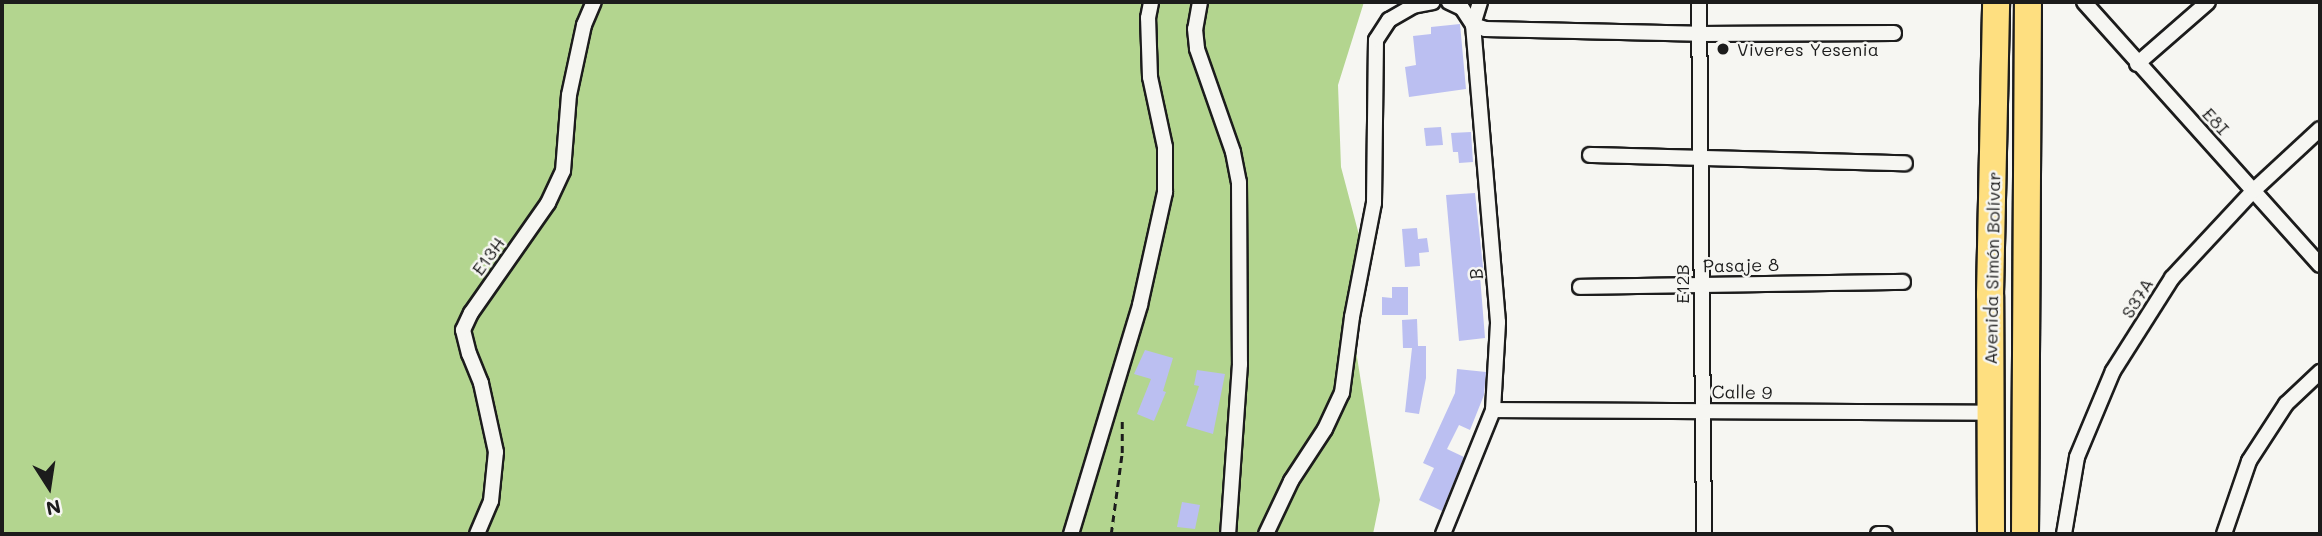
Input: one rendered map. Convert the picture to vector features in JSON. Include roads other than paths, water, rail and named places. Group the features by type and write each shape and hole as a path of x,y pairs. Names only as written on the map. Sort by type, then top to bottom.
{"highway":[{"path":"1998,2 2003,30 2008,37 2021,37 2028,32"},
{"name":"Avenida Simón Bolívar","path":"1991,534 1990,414 1998,2"},
{"name":"Avenida Simón Bolívar","path":"2025,534 2028,2"}],"street":[{"name":"E13H","path":"477,534 491,501 496,452 481,383 469,354 464,330 471,313 548,203 563,171 569,95 584,25 594,2"},
{"path":"1070,534 1140,305 1165,192 1165,147 1150,77 1148,18 1151,2"},
{"path":"1200,2 1195,29 1197,49 1234,152 1239,182 1240,364 1228,534"},
{"path":"1266,534 1291,481 1325,429 1342,393 1352,317 1374,203 1376,40 1389,19 1413,6 1433,2"},
{"path":"1449,2 1462,8 1473,25 1485,29 1699,34 1894,33"},
{"name":"B","path":"1443,534 1493,410 1498,322 1473,25 1480,2"},
{"name":"E12B","path":"1699,2 1704,534"},
{"name":"E8I","path":"2084,2 2320,265"},
{"path":"2137,64 2208,2"},
{"name":"S37A","path":"2064,534 2077,457 2113,370 2172,278 2253,191 2320,129"},
{"path":"1590,155 1905,163"},
{"name":"Pasaje 8","path":"1580,286 1903,282"},
{"path":"2225,528 2249,461 2286,404 2320,372"},
{"name":"Calle 9","path":"1493,410 1990,414"},
{"path":"1878,534 1885,534"}],"place":[{"name":"Viveres Yesenia","path":"1723,49"}]}
